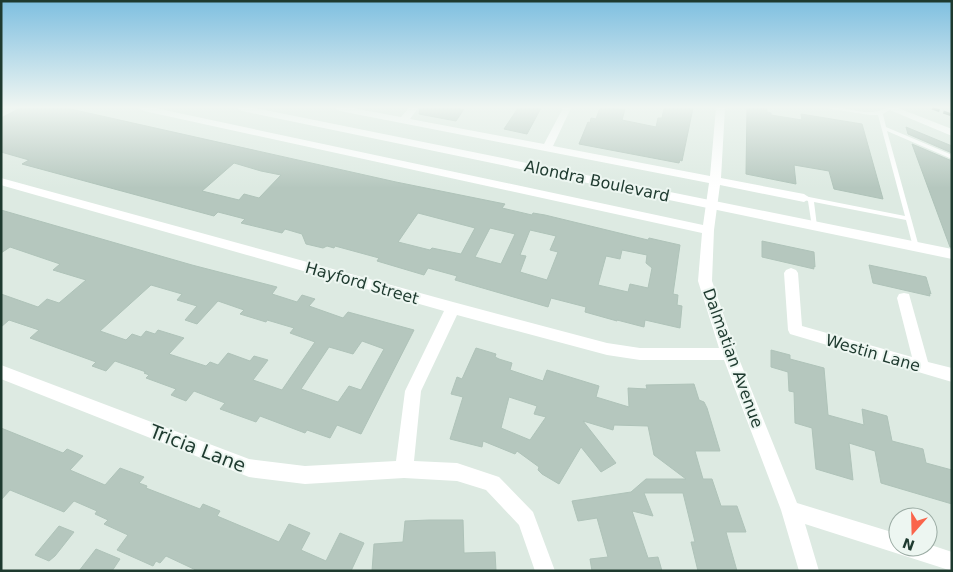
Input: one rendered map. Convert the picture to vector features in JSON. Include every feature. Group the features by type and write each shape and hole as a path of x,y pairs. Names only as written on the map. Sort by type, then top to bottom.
{"main road":[{"name":"Alondra Boulevard","path":"383,135 952,254"}],"street":[{"name":"Alondra Boulevard","path":"267,135 708,230"},
{"name":"Alondra Boulevard","path":"479,135 808,199"},
{"path":"547,148 554,135"},
{"name":"Dalmatian Avenue","path":"718,135 708,230 705,280 729,354 791,510 809,571"},
{"name":"Hayford Street","path":"1,181 453,308 607,349 640,354 729,354"},
{"name":"Westin Lane","path":"791,273 795,330 952,375"},
{"path":"904,298 922,367"},
{"path":"404,469 413,391 453,308"},
{"name":"Tricia Lane","path":"1,372 249,468 305,475 404,469 457,472 492,483 526,519 545,571"},
{"path":"791,510 888,541"},
{"path":"937,557 952,562"}],"lane":[{"path":"886,135 916,247"},
{"path":"900,135 952,157"},
{"path":"814,226 808,199 909,219"}],"building":[{"path":"1,135 185,135 396,182 505,204 502,208 532,215 533,213 545,215 648,240 649,238 680,245 673,294 678,295 677,305 682,306 680,328 645,320 644,327 617,321 585,312 586,307 551,298 548,307 455,280 457,276 428,268 424,275 377,261 379,258 335,246 334,248 327,246 323,248 306,244 302,234 285,229 282,233 241,223 245,219 218,212 214,216 22,164 29,160 1,152","holes":["234,163 261,171 281,175 259,198 244,194 239,200 202,191","418,213 475,228 461,254 432,248 430,250 398,242","490,228 515,234 501,264 475,257","530,230 556,236 550,250 558,252 547,280 520,272 526,256 520,255","622,250 647,255 646,263 652,268 648,288 630,284 628,292 598,285 606,256 620,259"]},
{"path":"583,135 687,135 682,161 680,160 679,163 579,144"},
{"path":"747,135 865,135 883,199 834,189 829,171 794,165 796,184 746,174"},
{"path":"910,135 925,135 952,146 952,153"},
{"path":"912,144 952,161 952,247 950,247"},
{"path":"1,210 192,265 277,287 272,294 297,302 302,295 315,299 309,306 343,318 348,312 414,330 361,434 337,425 330,438 307,430 305,433 260,416 256,422 220,409 225,403 194,391 186,401 171,395 176,389 146,378 149,375 144,373 146,372 115,361 106,371 92,366 96,362 30,338 39,330 9,320 1,327 1,294 38,307 47,299 59,303 86,280 53,270 60,264 10,247 1,253","holes":["151,285 182,294 177,300 197,306 185,320 197,324 218,301 244,310 240,314 294,328 290,333 315,342 282,390 253,380 268,360 254,356 250,361 228,353 218,365 210,362 206,366 169,354 184,338 158,330 155,334 146,331 141,337 132,334 126,340 100,331","362,341 384,349 361,390 349,386 338,402 301,389 329,347 353,354"]},
{"path":"762,241 814,252 814,269 762,257"},
{"path":"869,265 926,277 931,294 929,293 930,296 873,283"},
{"path":"476,348 496,354 495,357 512,363 510,370 543,381 547,370 599,386 596,397 629,407 628,388 647,389 646,385 694,384 699,400 704,402 707,408 720,451 695,451 703,479 712,479 721,506 737,506 746,532 726,532 737,571 698,571 691,542 695,542 683,493 644,493 653,516 632,511 648,558 658,557 662,571 592,571 590,559 608,557 597,518 578,521 572,501 631,492 646,479 686,479 654,455 648,426 614,425 613,430 583,421 616,463 601,472 581,447 559,484 542,474 538,470 539,467 517,451 515,454 483,441 482,447 450,439 463,397 451,394 457,377 462,379","holes":["509,397 537,406 534,414 546,417 530,440 501,428"]},
{"path":"771,350 790,355 790,359 824,368 828,415 864,425 862,409 887,416 892,441 923,449 926,463 952,470 952,504 881,483 875,451 849,443 853,480 816,469 812,428 795,423 794,392 789,391 788,372 771,367"},
{"path":"1,428 63,453 67,449 83,456 70,470 105,485 120,468 144,477 139,483 147,486 146,488 200,509 203,504 220,511 217,516 279,542 289,524 310,533 301,550 326,561 340,533 364,543 351,571 198,571 166,556 160,563 156,561 153,566 117,550 128,535 104,524 108,520 95,514 97,511 74,501 64,512 10,490 1,500"},
{"path":"463,520 464,553 495,552 496,571 372,571 374,544 403,542 405,521"},
{"path":"59,526 74,532 49,561 35,555"},
{"path":"96,549 120,559 112,571 79,571"}]}
